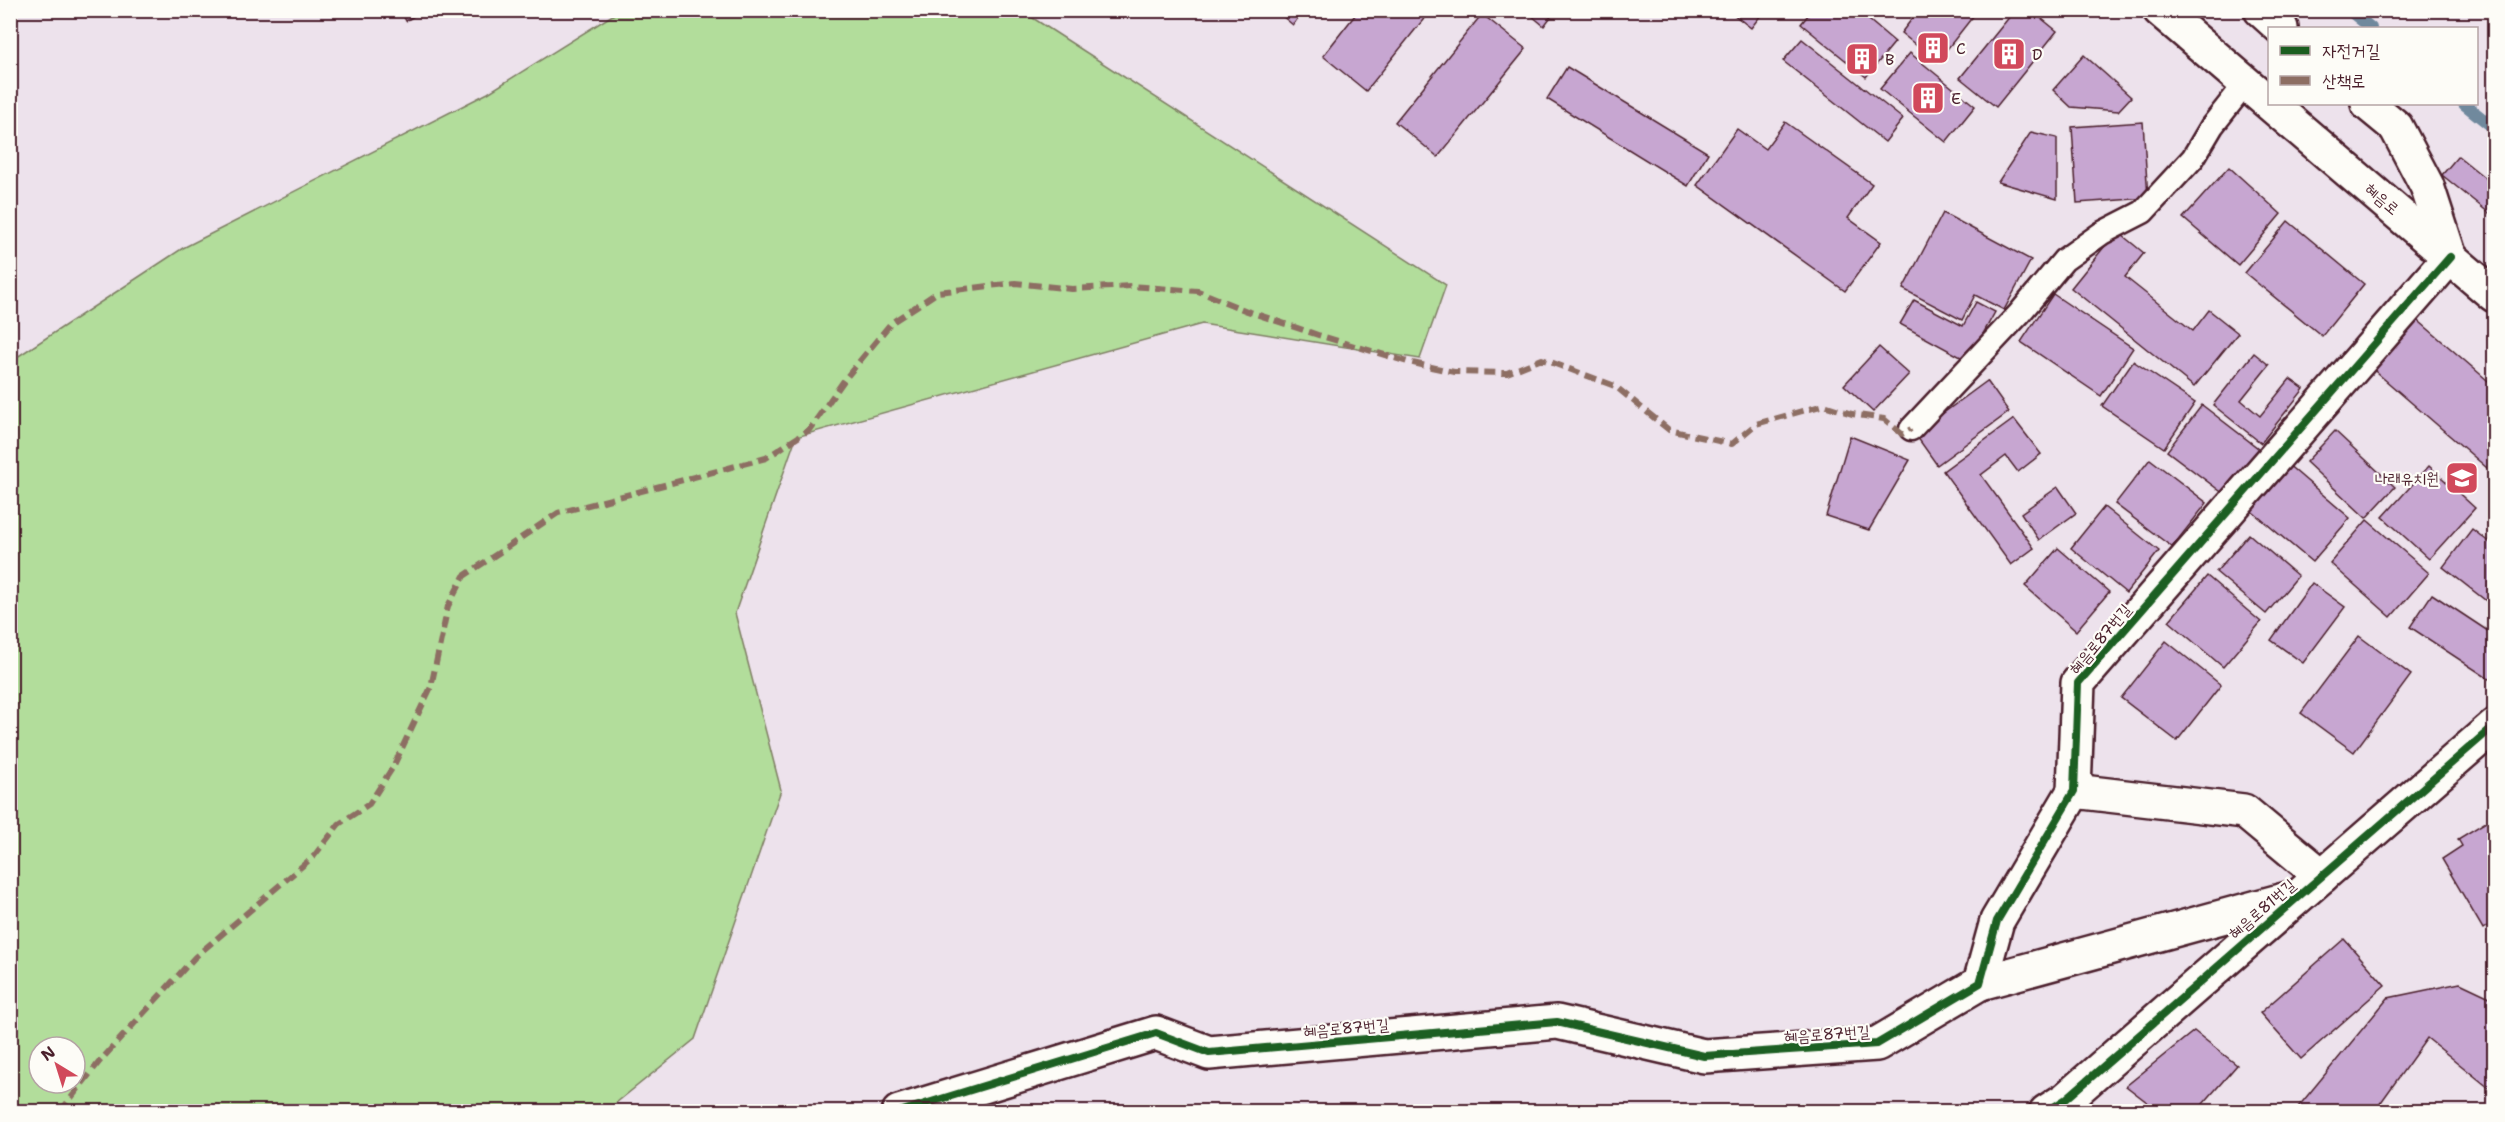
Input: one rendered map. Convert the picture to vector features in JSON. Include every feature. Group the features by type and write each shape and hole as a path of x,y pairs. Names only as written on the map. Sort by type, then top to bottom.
{"street":[{"name":"혜음로","path":"2160,10 2268,102"},
{"path":"2260,10 2280,27"},
{"name":"혜음로","path":"2272,105 2494,295"},
{"path":"2369,105 2396,127 2427,186 2450,257"},
{"name":"혜음로87번길","path":"899,1112 1156,1034 1209,1053 1557,1023 1704,1056 1877,1044 1980,983 1997,921 2074,791 2078,683 2450,257"},
{"name":"혜음로81번길","path":"2065,1107 2310,886 2491,734"},
{"path":"1980,983 2310,886 2244,811 2074,791"}],"lane":[{"path":"1911,429 2019,314 2064,260 2102,233 2143,212 2193,158 2212,126 2246,83"}],"green space":[{"path":"619,11 1022,11 1446,285 1420,359 1202,324 796,437 735,613 781,790 695,1039 606,1111 11,1111 11,361 183,248 488,93"}],"building":[{"path":"400,10 424,10 406,21"},
{"path":"1275,10 1304,10 1293,25"},
{"path":"1359,10 1431,10 1366,91 1323,56"},
{"path":"1525,10 1556,10 1544,26"},
{"path":"1728,10 1765,10 1751,28"},
{"name":"B","path":"1812,10 1857,10 1895,42 1866,77 1801,24"},
{"name":"C","path":"1919,10 1978,10 1937,62 1901,33"},
{"name":"D","path":"2015,10 2031,10 2057,31 1996,107 1960,78"},
{"path":"1482,14 1526,49 1438,157 1395,122"},
{"path":"1802,39 1903,119 1885,142 1783,61"},
{"name":"E","path":"1910,53 1975,106 1946,142 1880,89"},
{"path":"2084,55 2131,97 2118,111 2071,107 2053,90"},
{"path":"1567,67 1708,153 1688,186 1547,99"},
{"path":"1785,122 1872,184 1848,218 1881,242 1845,291 1697,185 1737,129 1765,149"},
{"path":"2143,122 2148,198 2077,203 2072,127"},
{"path":"2031,132 2057,138 2057,199 1998,182"},
{"path":"2458,156 2494,185 2494,217 2442,175"},
{"path":"2229,167 2281,214 2238,265 2183,218"},
{"path":"1943,213 2031,260 2004,310 1975,295 1962,320 1903,289"},
{"path":"2288,221 2364,284 2322,336 2245,273"},
{"path":"2117,231 2144,253 2125,277 2193,331 2209,310 2238,333 2194,387 2071,288"},
{"path":"2053,294 2133,348 2101,396 2021,342"},
{"path":"1914,300 1963,326 1976,302 1995,312 1968,361 1900,324"},
{"path":"2413,316 2494,386 2494,459 2487,468 2369,366"},
{"path":"1879,347 1909,374 1873,412 1844,385"},
{"path":"2254,353 2269,365 2241,400 2260,416 2290,379 2304,389 2261,443 2213,405"},
{"path":"2133,361 2195,403 2164,448 2102,406"},
{"path":"1987,381 2009,412 1937,465 1915,434"},
{"path":"2202,405 2267,455 2232,500 2167,451"},
{"path":"2014,419 2041,454 2018,472 2006,456 1981,475 2034,548 2011,565 1943,471"},
{"path":"2335,431 2395,487 2366,518 2306,462"},
{"path":"1850,436 1910,460 1869,530 1826,516"},
{"path":"2150,459 2207,503 2172,547 2115,504"},
{"path":"2286,463 2350,518 2312,562 2248,508"},
{"path":"2429,466 2475,508 2429,559 2383,517"},
{"path":"2058,487 2076,513 2039,540 2021,513"},
{"path":"2104,507 2159,551 2126,593 2071,548"},
{"path":"2367,520 2429,573 2391,617 2330,563"},
{"path":"2472,529 2494,546 2494,607 2443,567"},
{"path":"2249,534 2298,576 2266,614 2216,572"},
{"path":"2058,548 2109,592 2076,631 2025,586"},
{"path":"2207,576 2261,622 2223,667 2169,621"},
{"path":"2312,583 2345,607 2303,663 2271,640"},
{"path":"2432,594 2494,635 2494,678 2492,681 2410,627"},
{"path":"2359,636 2411,675 2354,752 2301,713"},
{"path":"2166,641 2221,685 2177,741 2121,698"},
{"path":"2494,817 2494,921 2483,929 2442,859 2462,846 2458,839"},
{"path":"2344,939 2385,985 2301,1059 2260,1013"},
{"path":"2460,983 2494,999 2494,1092 2427,1038 2374,1112 2294,1112 2388,998"},
{"path":"2194,1031 2237,1065 2196,1112 2160,1112 2126,1086"}],"waterway":[{"path":"2349,10 2370,27"},
{"path":"2465,105 2494,128"}],"marked path":[{"path":"60,1112 100,1061 195,957 314,856 339,824 369,804 393,767 431,687 448,606 464,576 558,513 766,458 809,430 845,379 891,323 938,292 1015,283 1072,289 1131,286 1198,291 1247,311 1318,335 1408,362 1454,372 1507,373 1542,359 1615,386 1669,430 1732,444 1756,424 1824,405 1852,414 1884,419 1902,434 1911,429"}],"cycle path":[{"path":"899,1112 1156,1033 1209,1053 1557,1022 1704,1056 1877,1044 1980,983 1997,921 2074,791 2078,683 2450,257"},
{"path":"2046,1112 2066,1099 2494,726"}],"place":[{"name":"C","path":"1933,48"},
{"name":"D","path":"2009,54"},
{"name":"B","path":"1862,59"},
{"name":"E","path":"1928,98"},
{"name":"나래유치원","path":"2462,478"}]}
